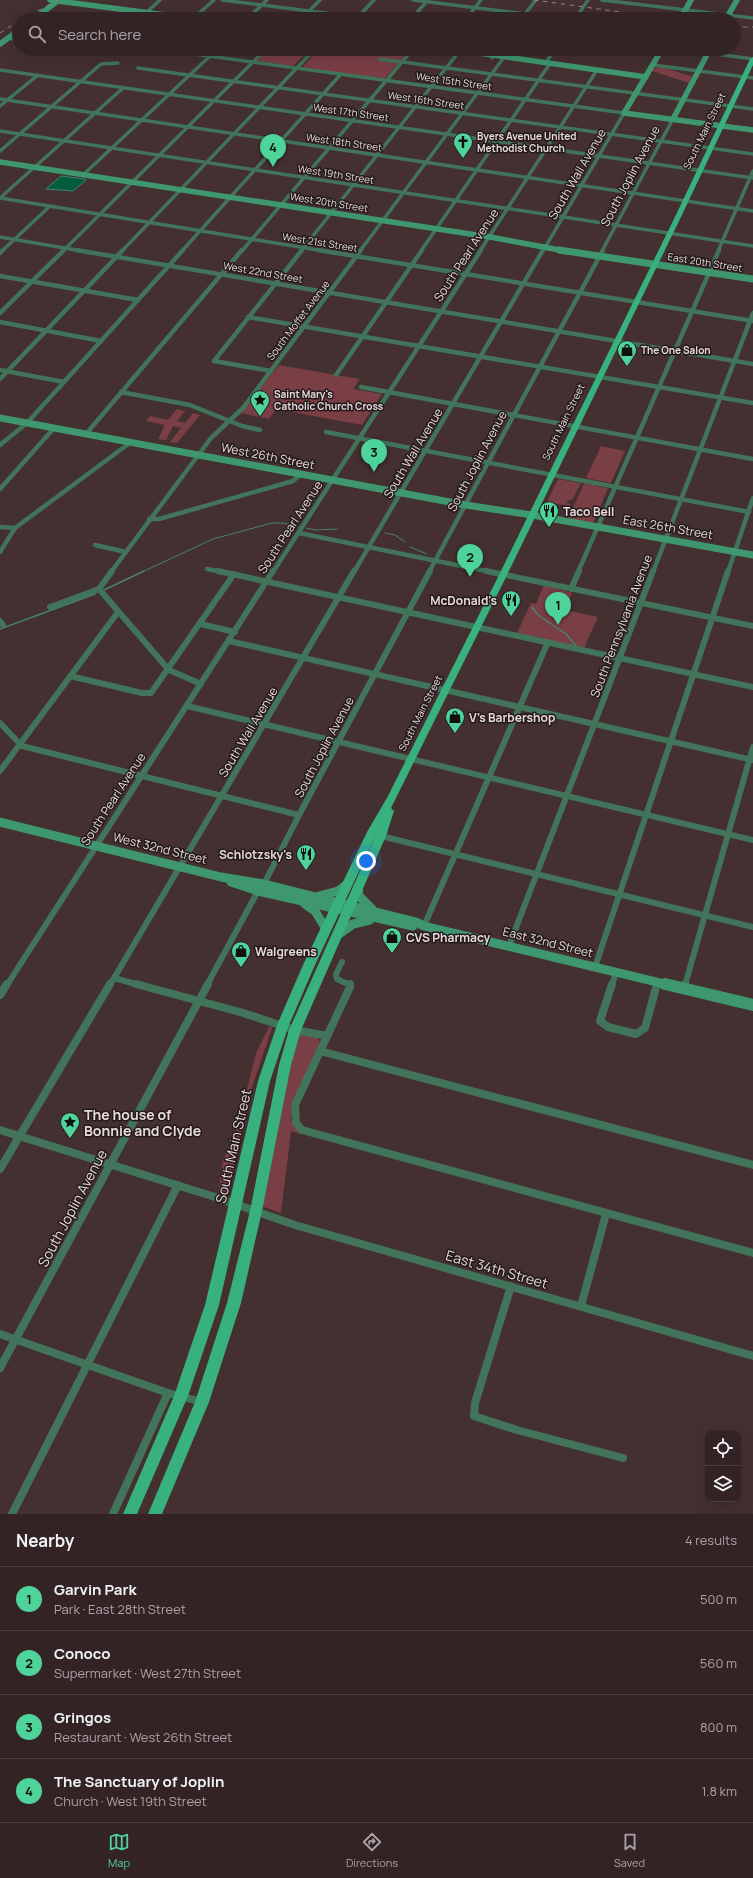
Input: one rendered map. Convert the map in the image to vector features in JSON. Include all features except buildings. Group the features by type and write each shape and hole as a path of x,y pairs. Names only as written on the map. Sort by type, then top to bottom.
{"main road":[{"path":"50,0 156,12"},
{"path":"43,12 58,0"},
{"path":"685,10 691,0"},
{"path":"730,12 737,0"},
{"path":"0,44 12,35"},
{"path":"493,56 646,77"},
{"name":"South Wall Avenue","path":"624,113 658,56"},
{"name":"South Joplin Avenue","path":"673,119 706,56"},
{"name":"South Main Street","path":"130,1514 181,1396 212,1306 264,1081 289,1027 337,936 347,884 372,832 412,759 503,575 618,341 700,171 720,125 731,106 753,59"},
{"name":"West 15th Street","path":"624,113 753,130"},
{"name":"West 20th Street","path":"0,162 436,228 546,248 655,264"},
{"name":"East 20th Street","path":"655,264 753,279"},
{"name":"West 26th Street","path":"0,418 466,505 532,515"},
{"name":"East 26th Street","path":"532,515 753,555"},
{"name":"South Main Street","path":"155,1514 202,1402 234,1303 256,1211 285,1065 289,1027 326,930 358,887 381,836 393,796"},
{"name":"West 32nd Street","path":"0,822 221,877 235,884 261,888"},
{"path":"312,896 325,895 338,891 347,884"},
{"path":"358,887 359,896 374,911"},
{"path":"261,888 312,896 380,920 410,926 424,926"},
{"path":"261,888 312,907 321,918 326,930"},
{"path":"299,901 343,907"},
{"name":"East 32nd Street","path":"343,907 374,911 416,922 424,926 753,1005"},
{"path":"337,936 347,926 360,921 380,920"}],"street":[{"path":"148,11 160,0"},
{"path":"203,12 214,0"},
{"path":"222,0 316,12"},
{"path":"254,12 267,0"},
{"path":"309,11 320,0"},
{"path":"363,12 374,0"},
{"path":"413,0 508,12"},
{"path":"472,12 482,0"},
{"path":"527,12 536,0"},
{"path":"580,12 588,0"},
{"path":"602,0 697,12"},
{"path":"639,5 642,0"},
{"path":"662,7 666,0"},
{"path":"417,12 427,1"},
{"path":"741,18 753,18"},
{"path":"8,38 12,39"},
{"path":"84,175 210,56"},
{"name":"West 15th Street","path":"210,56 624,113"},
{"path":"0,313 259,56"},
{"path":"0,379 308,56"},
{"path":"86,434 407,56"},
{"path":"271,371 214,361 447,68 460,56"},
{"path":"336,374 497,142 539,80 552,56"},
{"path":"736,56 753,59"},
{"name":"South Moffet Avenue","path":"99,589 149,519 213,436 242,408 271,371 504,58"},
{"path":"380,59 753,109"},
{"path":"0,151 100,64 118,63"},
{"path":"653,65 753,78"},
{"name":"West 16th Street","path":"138,68 753,154"},
{"name":"West 17th Street","path":"0,70 752,178"},
{"name":"South Pearl Avenue","path":"0,995 597,70"},
{"path":"0,445 16,434 27,423 341,74"},
{"path":"0,106 38,75"},
{"path":"0,198 123,88"},
{"name":"West 18th Street","path":"0,99 753,211"},
{"name":"South Wall Avenue","path":"0,1169 564,218 624,113"},
{"name":"South Joplin Avenue","path":"0,1368 261,888 673,119"},
{"name":"West 19th Street","path":"0,131 753,246"},
{"path":"571,589 737,209 752,178 753,171"},
{"name":"West 21st Street","path":"0,198 751,321"},
{"path":"0,253 50,206"},
{"name":"West 22nd Street","path":"0,237 753,364"},
{"path":"0,276 138,300"},
{"name":"South Pennsylvania Avenue","path":"509,946 753,313"},
{"path":"248,317 753,402"},
{"path":"0,322 101,341"},
{"path":"0,370 64,382"},
{"path":"361,387 753,459"},
{"path":"121,392 190,405 245,427 260,430"},
{"path":"0,489 54,428"},
{"path":"326,432 749,512"},
{"path":"0,552 15,528 131,442"},
{"path":"149,519 159,519 293,481 301,474"},
{"path":"595,967 753,498"},
{"path":"0,527 15,528"},
{"path":"299,533 753,626"},
{"path":"95,545 126,552"},
{"path":"207,569 753,687"},
{"path":"70,676 147,694 154,691 234,574"},
{"path":"50,607 99,589 169,670 201,684"},
{"path":"0,771 118,612"},
{"path":"200,624 235,632"},
{"path":"229,641 751,759"},
{"path":"424,926 548,642"},
{"path":"187,706 753,840"},
{"path":"0,723 22,746 299,815"},
{"path":"684,989 751,759 753,747"},
{"path":"381,836 753,927"},
{"path":"342,962 336,974 337,980 350,984 350,987 295,1105 296,1122 302,1130 753,1253"},
{"path":"616,972 600,1021 608,1027 636,1034 645,1028 657,982"},
{"path":"114,978 289,1027 327,1036"},
{"path":"320,1051 753,1165"},
{"name":"East 34th Street","path":"0,1130 178,1185 295,1224 753,1356"},
{"path":"12,1514 178,1185"},
{"path":"581,1306 606,1214"},
{"path":"511,1286 474,1406 473,1414 476,1418 623,1458"},
{"path":"0,1334 168,1392 202,1402"},
{"path":"113,1514 168,1392"}],"shaded area":[{"path":"261,56 304,56 293,66 256,61"},
{"path":"312,56 405,56 384,79 302,68"},
{"path":"659,67 669,69 692,76 689,83 652,71 654,68"},
{"path":"61,176 86,180 73,191 46,189"},
{"path":"279,365 360,379 353,389 382,394 362,425 276,409 269,419 241,413"},
{"path":"177,409 185,411 177,421 185,423 193,413 200,415 177,443 170,442 181,428 173,426 166,440 158,439 165,425 146,421 150,416 168,420"},
{"path":"601,446 625,451 611,483 586,478"},
{"path":"558,479 581,483 572,500 567,501 566,503 571,504 570,506 547,502"},
{"path":"584,483 608,488 593,524 568,519"},
{"path":"544,585 572,593 565,610 598,617 584,648 517,633 531,603 536,604"},
{"path":"270,1025 272,1028 248,1099 228,1192 218,1195 223,1160 236,1133 256,1053"},
{"path":"303,1034 316,1037 320,1042 292,1106 291,1120 301,1134 291,1131 281,1213 264,1207 261,1204 297,1036"}],"waterway":[{"path":"142,572 213,539 272,523 283,523 299,527"},
{"path":"306,528 316,530 337,529"},
{"path":"385,533 395,535 405,542"},
{"path":"410,547 427,554"},
{"path":"104,590 144,571"},
{"path":"0,629 95,594"},
{"path":"532,607 538,615 566,634 576,646"}],"railway":[{"path":"36,12 59,0"},
{"path":"534,0 621,12"},
{"path":"0,33 12,25"},
{"path":"741,27 753,27"}],"place":[{"name":"Byers Avenue United Methodist Church","path":"463,159"},
{"name":"The Sanctuary of Joplin","path":"273,167"},
{"name":"The One Salon","path":"627,367"},
{"name":"Saint Mary's Catholic Church Cross","path":"260,417"},
{"name":"Gringos","path":"374,472"},
{"name":"Taco Bell","path":"549,528"},
{"name":"Conoco","path":"470,577"},
{"name":"McDonald's","path":"511,617"},
{"name":"Garvin Park","path":"558,625"},
{"name":"V's Barbershop","path":"455,734"},
{"name":"Schlotzsky's","path":"306,871"},
{"name":"CVS Pharmacy","path":"392,954"},
{"name":"Walgreens","path":"241,968"},
{"name":"The house of Bonnie and Clyde","path":"70,1139"}]}
